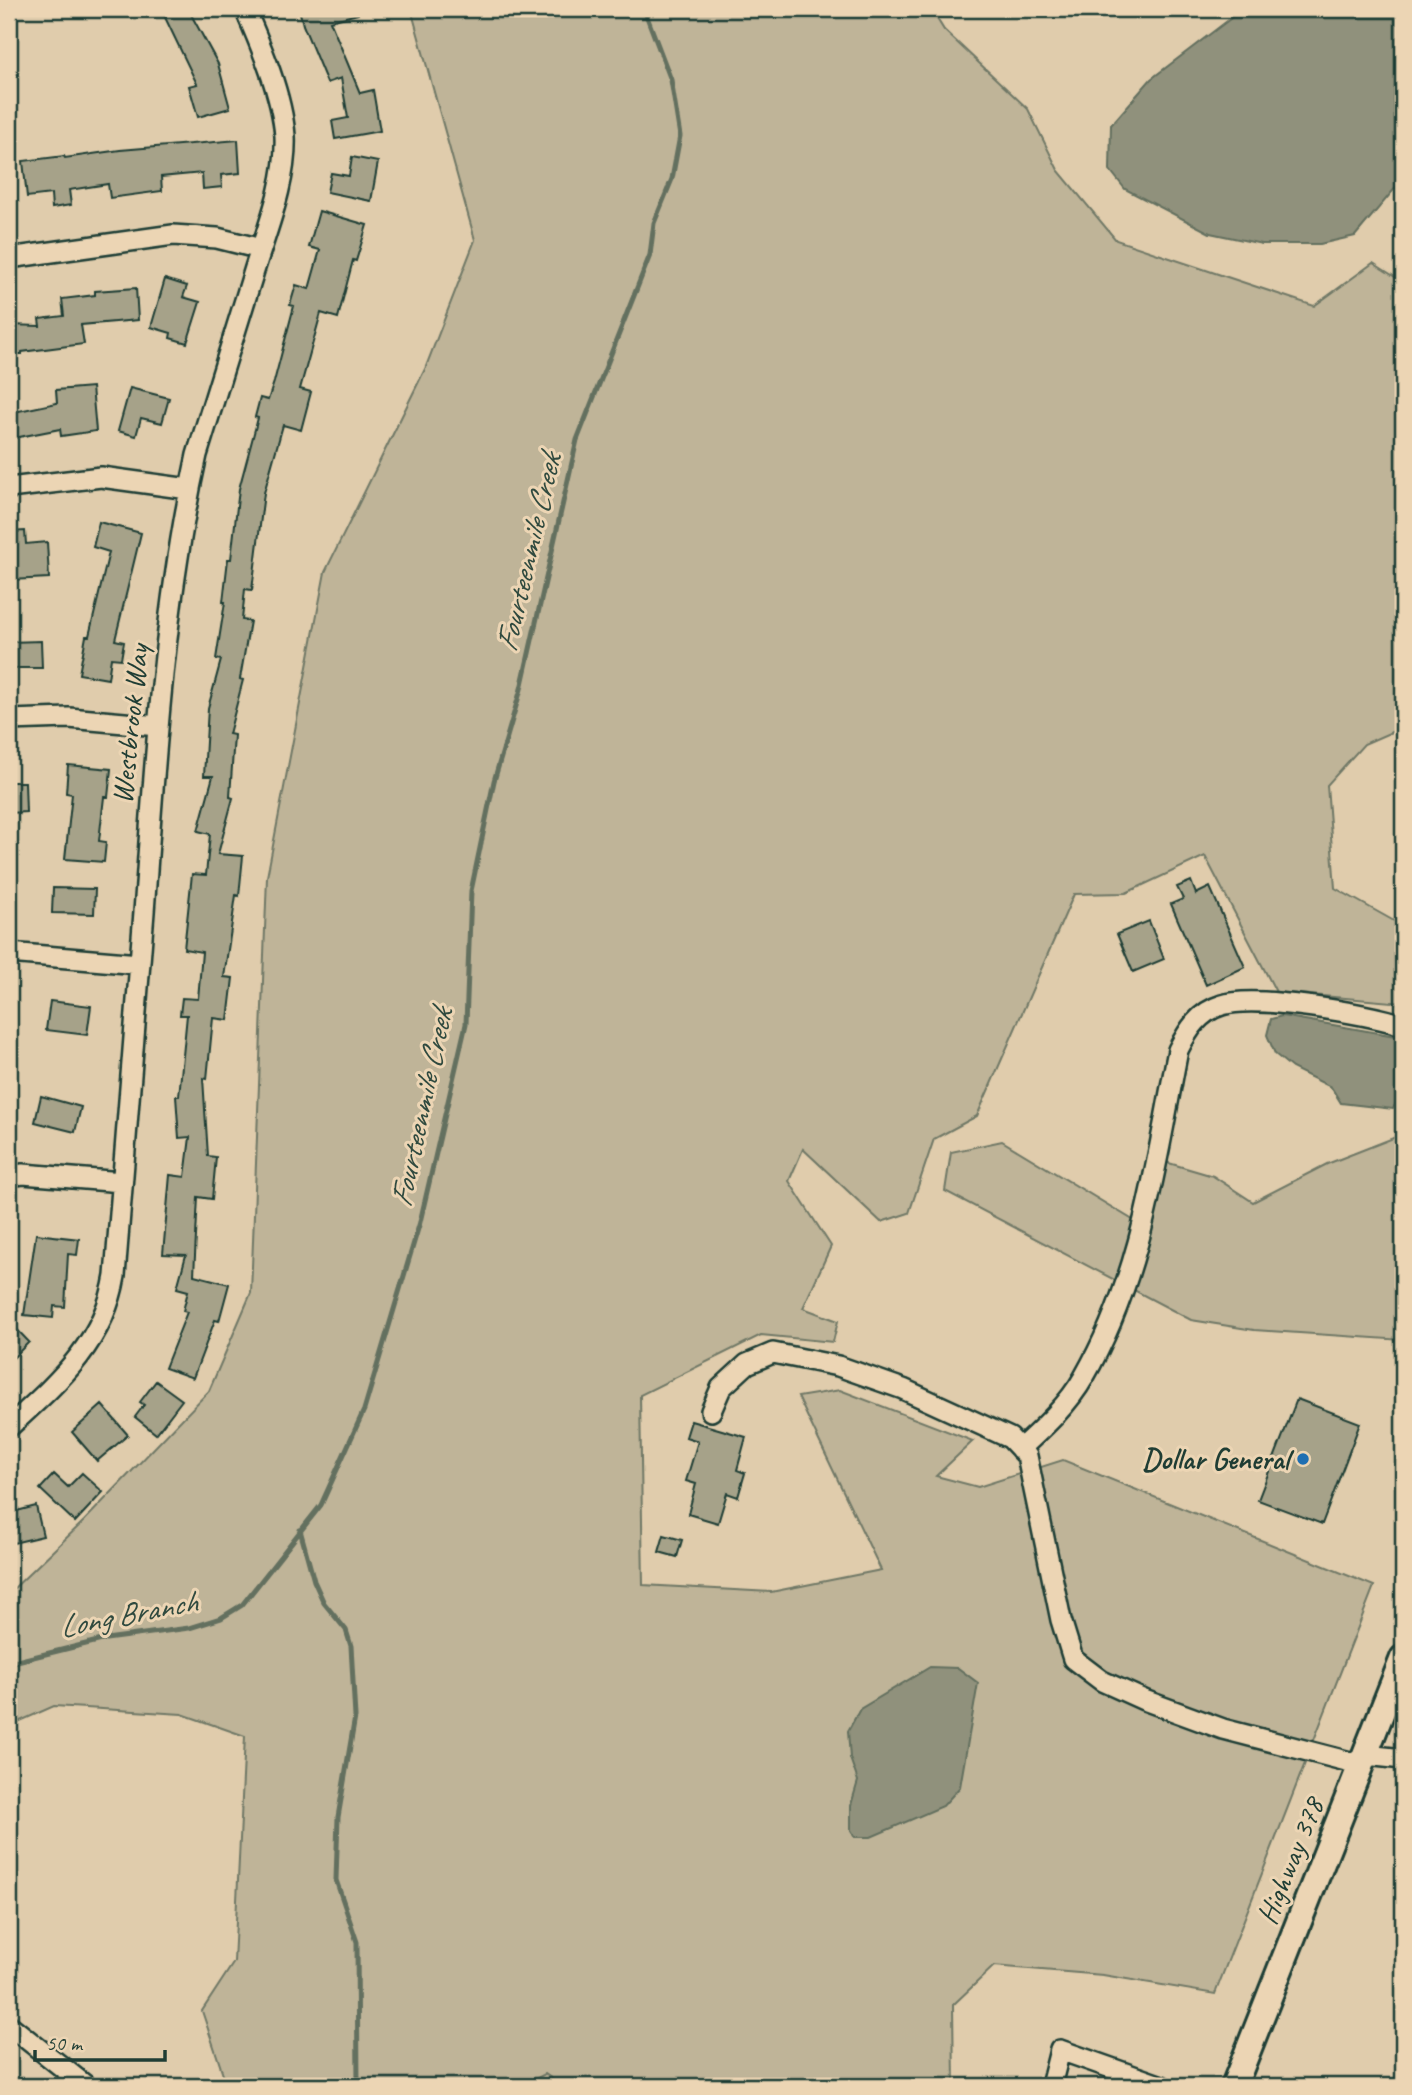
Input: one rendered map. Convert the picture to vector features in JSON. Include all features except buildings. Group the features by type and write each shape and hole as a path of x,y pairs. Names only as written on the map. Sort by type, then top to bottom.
{"main road":[{"name":"Highway 378","path":"1234,2086 1403,1658"}],"street":[{"name":"Westbrook Way","path":"9,1427 70,1367 95,1335 105,1317 115,1276 158,726 175,587 197,455 261,249 281,176 285,139 282,116 269,72 245,9"},
{"path":"9,258 173,235 217,238 261,249"},
{"path":"9,488 101,477 190,489"},
{"path":"9,720 69,718 158,726"},
{"path":"9,953 139,964"},
{"path":"1020,1449 1045,1427 1083,1379 1118,1308 1150,1202 1178,1049 1189,1028 1203,1014 1223,1004 1253,1002 1304,1006 1403,1025"},
{"path":"9,1176 23,1174 122,1182"},
{"path":"711,1412 721,1388 747,1364 773,1353 838,1366 903,1389 1010,1438 1027,1456 1061,1620 1073,1659 1102,1681 1223,1729 1364,1760 1403,1759"},
{"path":"9,2025 86,2086"},
{"path":"1051,2086 1060,2050 1161,2086"}],"shaded area":[{"path":"411,9 931,9 944,30 1028,109 1058,170 1116,240 1314,306 1373,263 1403,282 1403,727 1364,744 1327,785 1335,888 1403,926 1403,1003 1276,992 1205,856 1126,893 1074,894 977,1116 934,1139 909,1213 881,1222 803,1149 789,1181 831,1246 803,1308 838,1321 833,1342 761,1335 640,1395 643,1585 771,1592 881,1570 798,1397 840,1390 973,1441 936,1476 978,1487 1063,1460 1374,1586 1215,1994 1103,1975 994,1966 953,2005 954,2086 562,2086 545,2074 522,2086 227,2086 202,2011 234,1962 245,1736 182,1714 54,1706 9,1726 9,1593 84,1521 209,1391 251,1293 267,877 325,572 425,369 475,240"},
{"path":"1243,9 1403,9 1403,179 1355,236 1320,244 1262,244 1210,233 1125,189 1110,170 1111,125 1151,79"},
{"path":"1282,1016 1401,1037 1403,1088 1393,1109 1341,1103 1331,1087 1292,1068 1275,1054 1267,1035 1271,1019"},
{"path":"1403,1121 1403,1340 1254,1330 1191,1320 945,1191 951,1152 1002,1141 1133,1220 1155,1159 1213,1176 1253,1202 1327,1164 1396,1137"},
{"path":"930,1667 958,1668 978,1683 960,1787 943,1806 871,1837 855,1837 851,1830 851,1805 858,1781 850,1758 848,1731 860,1709"}],"waterway":[{"name":"Fourteenmile Creek","path":"9,1663 106,1639 189,1628 221,1618 242,1605 321,1505 364,1410 420,1222 466,1024 471,891 494,781 521,689 577,440 650,255 654,223 672,179 680,136 671,80 644,9"},
{"name":"Fourteenmile Creek","path":"300,1530 314,1581 324,1603 346,1630 351,1646 355,1717 338,1817 336,1880 357,1942 358,2086"}],"place":[{"name":"Dollar General","path":"1303,1459"}],"water label":[{"name":"Long Branch","path":"128,1614"}]}
